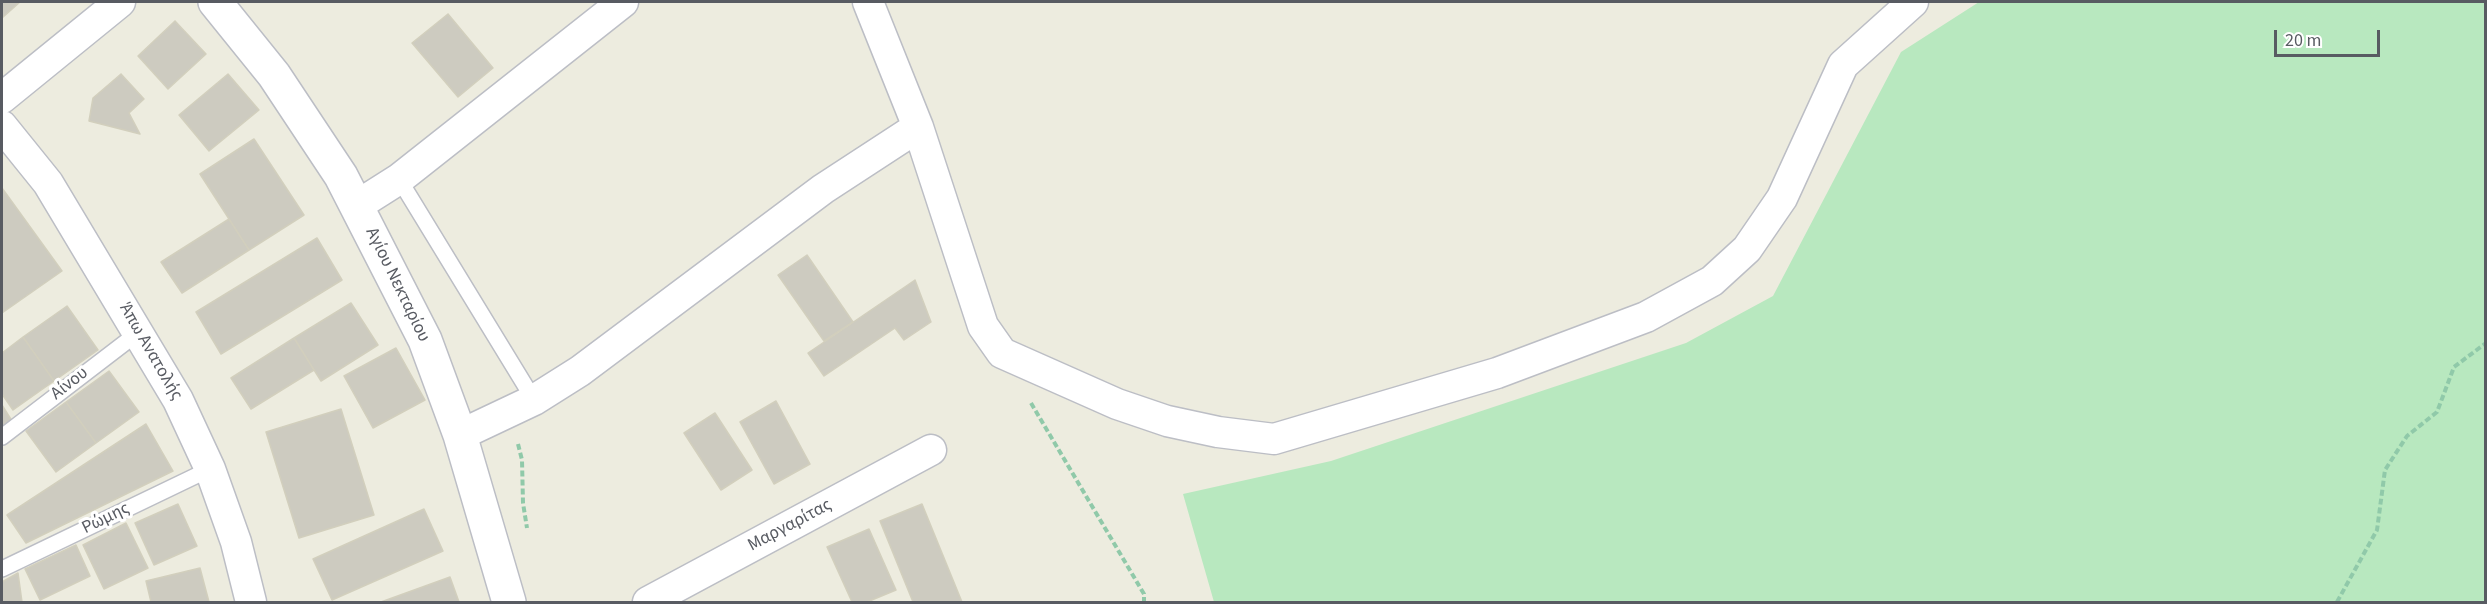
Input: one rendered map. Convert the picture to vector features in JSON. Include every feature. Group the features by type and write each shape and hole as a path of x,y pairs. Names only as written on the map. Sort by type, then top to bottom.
{"street":[{"path":"2,98 120,2"},
{"name":"Αγίου Νεκταρίου","path":"215,2 274,75 358,205 425,340 460,435 508,603"},
{"path":"358,205 399,179 623,2"},
{"path":"868,2 918,127 983,326 1002,353 1117,404 1167,421 1218,432 1274,439 1497,373 1646,317 1712,281 1747,249 1782,198 1843,65 1913,2"},
{"name":"Άπω Ανατολής","path":"2,126 48,183 178,400 210,469 236,542 251,603"},
{"path":"460,435 521,406 580,371 640,329 822,189 918,127"},
{"name":"Μαργαρίτας","path":"648,603 931,450"}],"lane":[{"path":"399,179 521,406"},
{"name":"Αίνου","path":"2,437 139,332"},
{"name":"Ρώμης","path":"2,569 210,469"}],"path":[{"path":"2337,603 2377,530 2385,470 2407,436 2437,412 2454,367 2486,343"},
{"path":"1002,353 1144,594 1144,603"},
{"path":"521,406 523,503 527,534"}],"green space":[{"path":"1979,2 2485,2 2485,602 1214,602 1183,494 1331,461 1686,343 1773,296 1901,52"}],"building":[{"path":"2,2 20,2 2,18"},
{"path":"448,14 493,68 458,97 412,43"},
{"path":"175,21 206,54 168,89 138,56"},
{"path":"121,74 144,99 129,113 140,134 89,121 93,98"},
{"path":"228,74 259,110 209,151 179,115"},
{"path":"254,139 304,215 249,250 200,174"},
{"path":"2,188 62,271 2,313"},
{"path":"229,219 249,250 182,293 161,262"},
{"path":"317,238 342,280 221,354 196,312"},
{"path":"807,255 853,322 824,341 778,275"},
{"path":"915,280 931,322 904,340 895,328 824,376 808,353"},
{"path":"351,303 378,345 321,381 294,338"},
{"path":"67,306 98,350 54,381 23,337"},
{"path":"23,337 54,381 13,410 2,394 2,353"},
{"path":"294,338 314,370 251,409 231,378"},
{"path":"396,348 425,400 373,428 344,376"},
{"path":"109,371 139,412 96,443 66,402"},
{"path":"776,401 810,464 774,484 740,422"},
{"path":"66,402 96,443 56,472 26,431"},
{"path":"2,405 12,421 2,428"},
{"path":"341,409 374,515 299,538 266,432"},
{"path":"715,413 752,470 721,490 684,433"},
{"path":"146,424 173,471 26,543 7,515"},
{"path":"178,504 197,546 154,565 135,523"},
{"path":"922,504 962,602 913,602 880,521"},
{"path":"424,509 443,551 332,600 313,559"},
{"path":"126,523 148,568 104,589 83,545"},
{"path":"869,529 896,590 867,602 852,602 827,547"},
{"path":"76,545 90,576 40,600 25,569"},
{"path":"200,568 209,602 151,602 146,581"},
{"path":"18,573 22,602 2,602 2,582"},
{"path":"450,577 459,602 381,602"}]}
